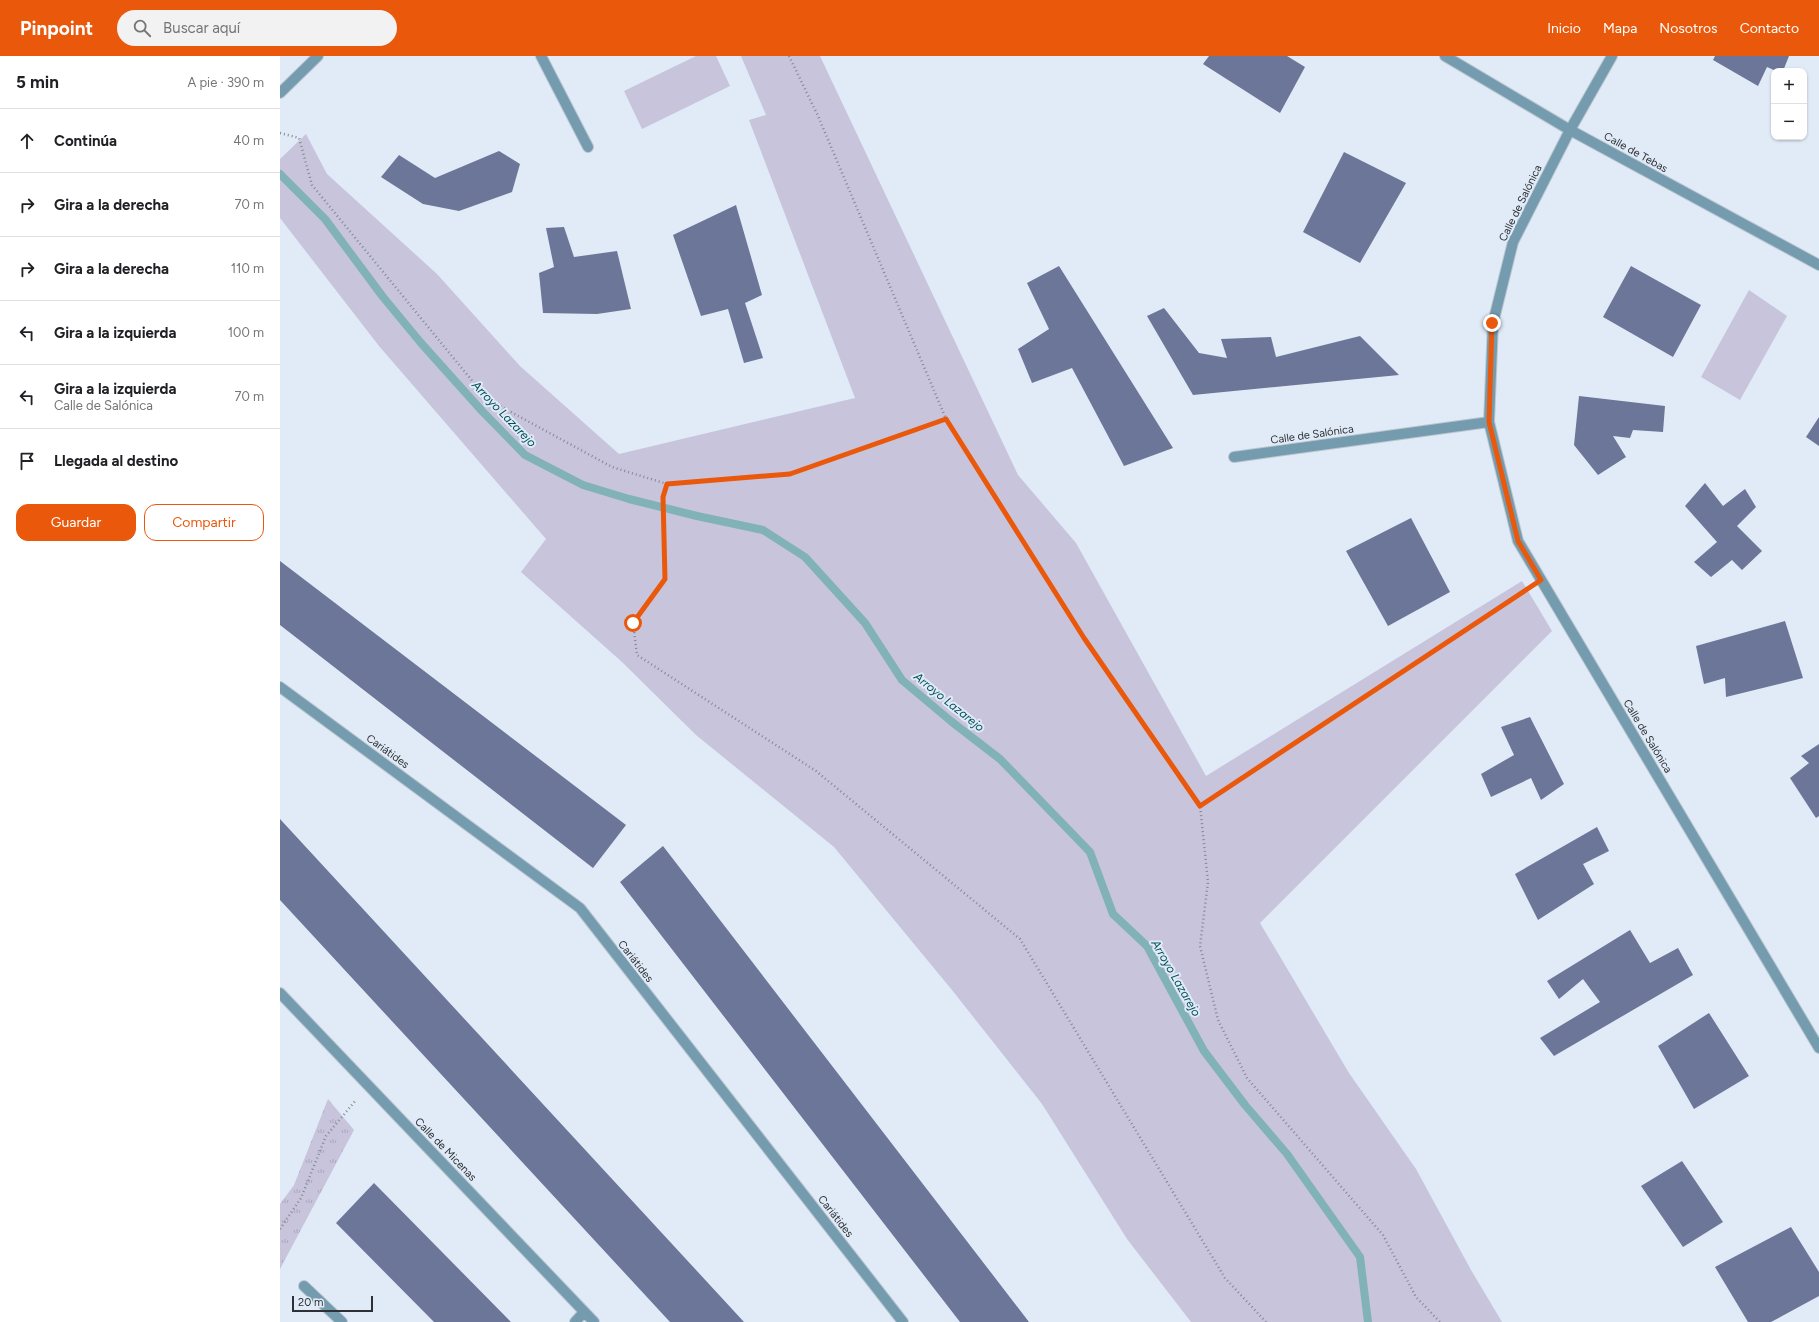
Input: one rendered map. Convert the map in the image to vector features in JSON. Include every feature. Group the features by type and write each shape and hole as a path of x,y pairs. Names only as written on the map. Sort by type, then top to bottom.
{"street":[{"path":"280,93 318,56"},
{"path":"541,56 588,147"},
{"name":"Calle de Tebas","path":"1445,56 1570,130 1819,265"},
{"name":"Calle de Salónica","path":"1612,56 1570,130 1513,242 1492,323 1489,422 1518,541 1819,1048"},
{"name":"Calle de Salónica","path":"1234,457 1489,422"},
{"name":"Cariátides","path":"280,687 580,908 903,1322"},
{"name":"Calle de Micenas","path":"280,993 594,1322"},
{"path":"304,1286 342,1322"},
{"path":"575,1322 584,1312"}],"path":[{"path":"789,56 818,116 946,419 1084,638 1200,806 1208,882 1200,946 1218,1020 1247,1078 1383,1235 1416,1297 1440,1322"},
{"path":"280,133 299,138 312,185 487,399 612,468 667,484 790,474 946,419"},
{"path":"667,484 663,497 665,579 633,623 637,655 816,771 1020,939 1225,1278 1266,1322"},
{"path":"1200,806 1541,580"},
{"path":"280,1229 301,1198 326,1136 368,1085"}],"green space":[{"path":"696,56 716,56 730,86 642,129 624,91"},
{"path":"741,56 820,56 1018,475 1076,543 1206,776 1522,581 1552,631 1260,923 1349,1073 1416,1169 1471,1270 1502,1322 1191,1322 1127,1239 1042,1104 952,990 834,847 696,735 622,662 521,572 546,539 379,346 280,218 280,159 306,134 327,174 437,274 520,366 619,454 855,398 749,120 766,115"},
{"path":"1749,290 1787,316 1740,400 1701,377"},
{"path":"328,1099 354,1130 280,1269 280,1204 294,1185"}],"building":[{"path":"1209,56 1287,56 1305,67 1280,113 1203,64"},
{"path":"1715,56 1789,56 1784,68 1771,69 1767,67 1758,86 1713,60"},
{"path":"499,151 520,164 512,192 459,211 423,204 381,177 399,155 435,178"},
{"path":"1344,152 1406,183 1360,263 1303,232"},
{"path":"736,205 762,295 745,303 763,358 744,363 728,309 701,316 673,235"},
{"path":"564,227 574,257 617,251 631,309 597,314 543,313 539,273 554,267 546,228"},
{"path":"1059,266 1173,448 1124,466 1072,368 1032,383 1018,349 1049,329 1027,283"},
{"path":"1631,266 1701,305 1673,357 1603,317"},
{"path":"1164,308 1199,353 1227,358 1221,339 1271,337 1276,357 1360,336 1399,375 1193,395 1147,316"},
{"path":"1579,396 1665,406 1663,432 1633,430 1630,438 1613,436 1626,457 1598,475 1574,445"},
{"path":"1819,417 1819,446 1806,437"},
{"path":"1705,483 1723,506 1745,489 1756,507 1737,526 1762,551 1742,570 1732,560 1711,577 1694,562 1717,542 1685,506"},
{"path":"1411,518 1450,592 1388,626 1346,551"},
{"path":"280,561 626,825 593,868 280,625"},
{"path":"1785,621 1803,678 1726,697 1725,678 1704,684 1696,646"},
{"path":"1530,717 1564,784 1541,800 1531,778 1491,797 1481,774 1514,755 1501,727"},
{"path":"1819,744 1819,816 1816,818 1790,778 1809,763 1801,756"},
{"path":"280,819 744,1322 670,1322 280,900"},
{"path":"1597,827 1609,851 1583,864 1594,884 1538,920 1515,874"},
{"path":"663,846 1029,1322 960,1322 620,882"},
{"path":"1630,930 1650,963 1678,948 1693,975 1554,1056 1540,1038 1600,1002 1583,979 1559,999 1547,981"},
{"path":"1709,1013 1749,1076 1694,1109 1658,1046"},
{"path":"1682,1161 1723,1222 1683,1247 1641,1186"},
{"path":"374,1183 511,1322 434,1322 336,1223"},
{"path":"1791,1227 1819,1272 1819,1296 1771,1322 1748,1322 1715,1267"}],"waterway":[{"name":"Arroyo Lazarejo","path":"280,174 325,219 383,297 421,343 482,411 525,455 583,485 629,499 697,516 763,530 805,557 865,623 902,680 952,722 1000,759 1090,852 1113,914 1147,946 1204,1051 1245,1105 1287,1154 1360,1257 1368,1322"}],"route":[{"path":"633,623 665,579 663,497 667,484 790,474 946,419 1084,638 1200,806 1541,580 1518,541 1489,422 1492,323"}]}
